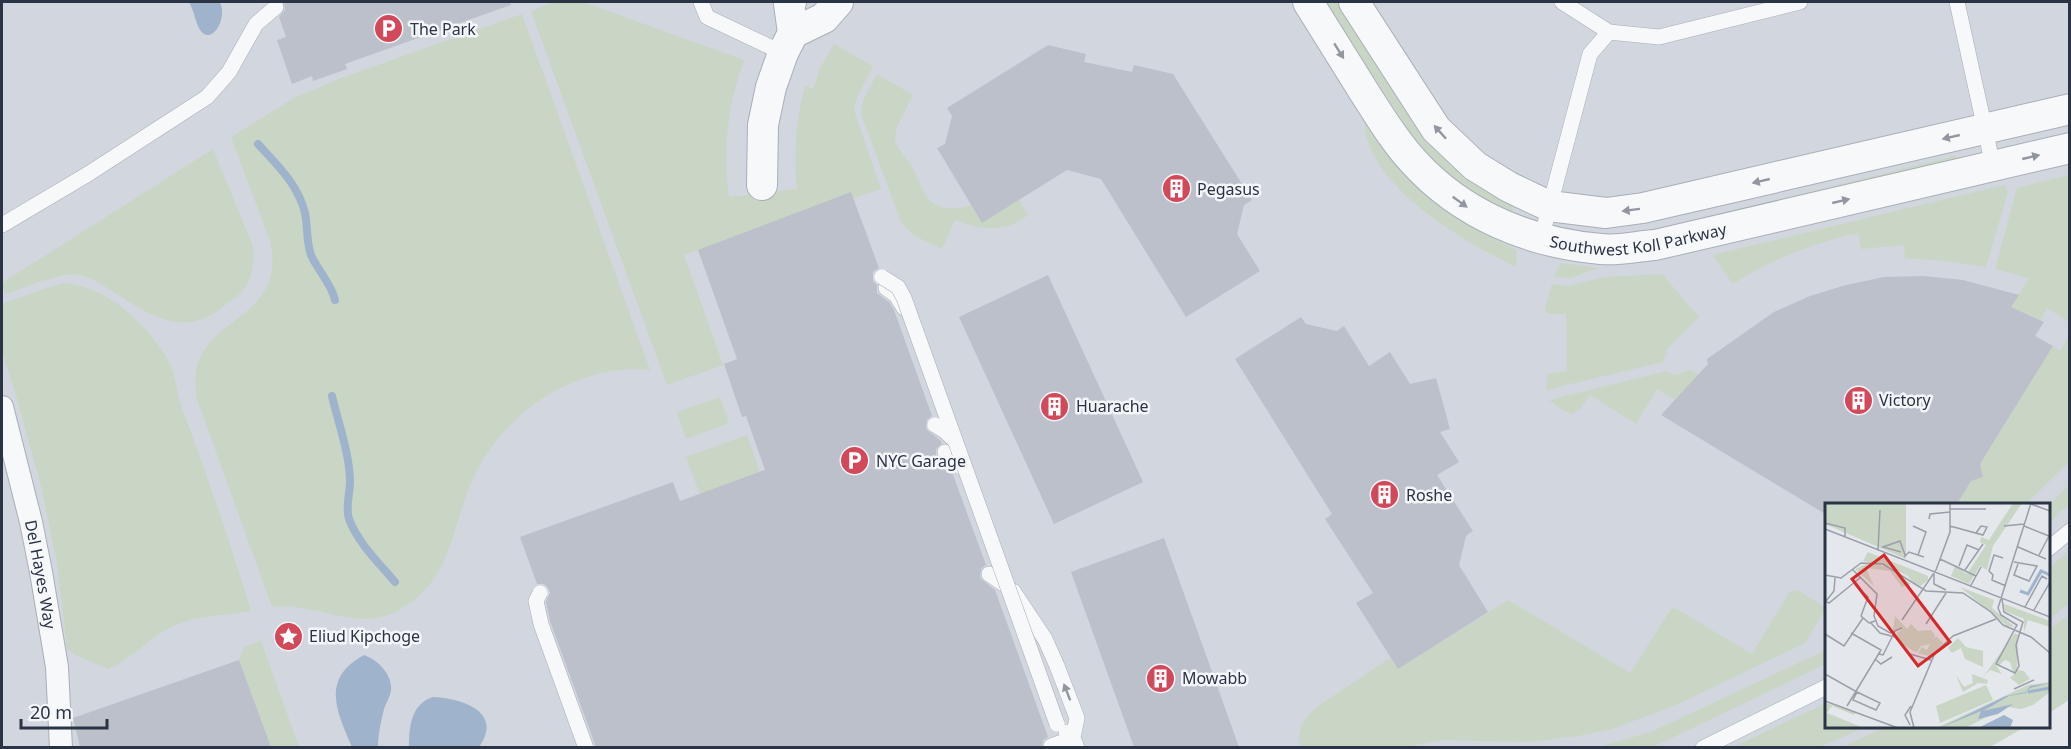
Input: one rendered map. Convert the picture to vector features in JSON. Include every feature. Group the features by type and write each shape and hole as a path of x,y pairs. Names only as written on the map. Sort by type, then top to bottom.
{"street":[{"path":"762,185 763,124 771,87 788,43 789,4 791,2"},
{"path":"788,43 824,18 838,2"},
{"name":"Southwest Koll Parkway","path":"1308,2 1388,129 1413,162 1467,207 1501,225 1541,239 1602,250 1655,245 2070,148"},
{"name":"Southwest Koll Parkway","path":"1354,2 1436,129 1475,166 1509,188 1549,206 1606,213 1643,208 2070,109"},
{"name":"Del Hayes Way","path":"2,407 32,522 57,667 61,747"}],"lane":[{"path":"701,2 707,17 788,43"},
{"path":"1562,2 1608,32 1659,37 1800,2"},
{"path":"1956,2 1993,166"},
{"path":"2,225 88,174 207,98 229,72 256,24 276,7"},
{"path":"1541,239 1590,54 1608,32"},
{"path":"1075,742 1057,724 1008,587 951,448 904,298 898,287 884,283 906,310 961,467 1002,570 1020,604 1045,639 1057,666 1077,718 1075,742"},
{"path":"935,425 946,432 961,467"},
{"path":"2050,548 2070,531"},
{"path":"989,574 1008,587"},
{"path":"540,593 536,601 541,624 589,746"},
{"path":"546,608 540,630 589,746"},
{"path":"1703,747 1825,688"},
{"path":"1051,746 1075,742"}],"shaded area":[{"path":"2,2 2069,2 2069,695 2050,706 2050,503 1825,503 1825,728 2014,728 1981,748 2,747"}],"green space":[{"path":"555,2 583,2 744,60 730,111 726,145 729,197 797,189 796,137 805,86 813,89 821,66 834,44 873,66 857,97 854,110 881,189 684,255 723,365 667,385 531,11"},
{"path":"1325,2 1338,2 1424,136 1462,173 1511,205 1513,209 1511,213 1505,213 1455,181 1417,143"},
{"path":"522,14 650,370 622,370 595,375 569,384 544,397 522,414 502,434 485,457 472,481 447,554 439,570 429,585 415,599 397,611 381,617 366,619 350,618 304,608 272,607 197,399 196,371 204,350 265,291 272,270 270,241 231,137 294,98 341,78"},
{"path":"877,74 913,95 896,129 895,141 913,168 929,199 946,208 971,205 982,223 1019,200 1028,215 1001,228 983,228 955,220 942,249 913,235 901,222 861,114 863,100"},
{"path":"1364,116 1393,159 1416,186 1456,218 1517,250 1516,267 1444,226 1397,187 1379,165 1368,141"},
{"path":"213,149 252,244 253,260 251,275 244,289 218,310 196,321 172,321 149,313 90,278 72,274 32,284 5,294 2,283"},
{"path":"1955,156 1961,158 1738,220 1735,210"},
{"path":"2069,175 2069,322 2047,308 2040,320 2011,307 2029,278 1995,269 2017,188"},
{"path":"2005,185 2008,192 1986,267 1905,258 1904,245 1861,249 1858,233 1793,253 1733,284 1712,255"},
{"path":"1561,263 1598,268 1571,278 1554,277"},
{"path":"1662,274 1699,317 1668,348 1663,362 1546,390 1548,374 1567,371 1566,314 1550,314 1545,308 1552,284 1568,286 1605,277"},
{"path":"66,283 97,292 112,300 138,321 168,360 251,611 201,618 173,626 125,660 108,669 75,655 67,648 57,563 40,482 2,352 2,304"},
{"path":"2069,336 2069,462 2027,503 1958,503 1971,481 1983,477 1979,459 1984,458 2053,346 2060,351"},
{"path":"1690,370 1710,381 1690,408 1657,389 1636,424 1590,395 1579,410 1572,414 1549,400 1667,371 1674,375"},
{"path":"720,397 729,423 686,439 677,412"},
{"path":"747,435 795,574 737,595 686,457"},
{"path":"2069,485 2069,504 2050,522 2050,504"},
{"path":"2069,550 2069,604 2050,618 2050,567"},
{"path":"1793,590 1799,591 1825,607 1805,643 1674,706 1612,729 1528,742 1440,740 1402,748 1300,747 1299,734 1303,722 1321,704 1390,658 1398,669 1508,600 1630,673 1671,609 1675,608 1752,654"},
{"path":"2069,615 2069,700 2050,712 2050,628"},
{"path":"261,641 299,747 271,747 239,660 244,647"},
{"path":"1825,650 1825,664 1653,747 1598,747 1651,732"},
{"path":"1825,703 1825,728 1864,728 1819,747 1733,747"},
{"path":"1884,728 2023,728 1990,747 1842,747"}],"water":[{"path":"189,2 220,2 222,16 213,33 204,34 200,30"},
{"path":"364,655 384,669 391,685 381,723 378,747 352,747 341,721 336,697 341,675 350,664"},
{"path":"433,697 467,704 483,716 486,725 485,735 479,747 409,747 413,717 420,705"}],"building":[{"name":"The Park","path":"284,2 510,2 511,5 345,64 347,69 313,81 312,76 292,84 277,40 286,37 279,17 285,10"},
{"name":"Pegasus","path":"1048,45 1086,54 1084,62 1132,72 1134,65 1173,74 1252,200 1244,205 1237,234 1260,271 1186,317 1101,179 1067,170 982,223 937,148 945,144 952,116 947,108"},
{"name":"NYC Garage","path":"851,192 879,268 873,272 877,293 889,302 894,310 932,416 927,420 926,429 942,443 936,449 936,455 952,472 986,565 981,569 980,578 995,590 1048,737 1043,740 1042,747 596,747 550,621 546,602 550,593 544,584 537,584 520,537 673,482 680,501 765,470 746,416 742,417 724,364 737,359 698,250"},
{"name":"Huarache","path":"1048,275 1143,482 1054,524 959,317"},
{"name":"Victory","path":"1923,276 1963,280 2019,295 2011,307 2044,322 2035,336 2053,346 1980,464 1983,477 1971,481 1958,503 1825,503 1825,514 1661,415 1708,364 1707,359 1774,312 1810,296 1884,277"},
{"name":"Roshe","path":"1301,317 1306,324 1337,331 1344,326 1369,366 1390,352 1410,384 1436,378 1450,429 1440,432 1459,462 1437,475 1473,531 1466,536 1459,565 1488,612 1398,669 1356,603 1373,593 1325,519 1332,514 1235,359"},
{"name":"Mowabb","path":"1164,538 1239,747 1134,747 1071,572"},
{"path":"239,660 271,747 80,747 73,718"}],"waterway":[{"path":"258,144 292,184 302,203 311,255 331,288 335,300"},
{"path":"332,396 348,461 349,519 363,544 395,582"}],"place":[{"name":"The Park","path":"389,29"},
{"name":"Pegasus","path":"1176,189"},
{"name":"Victory","path":"1858,400"},
{"name":"Huarache","path":"1055,406"},
{"name":"NYC Garage","path":"855,461"},
{"name":"Roshe","path":"1385,495"},
{"name":"Eliud Kipchoge","path":"288,636"},
{"name":"Mowabb","path":"1161,678"}]}
